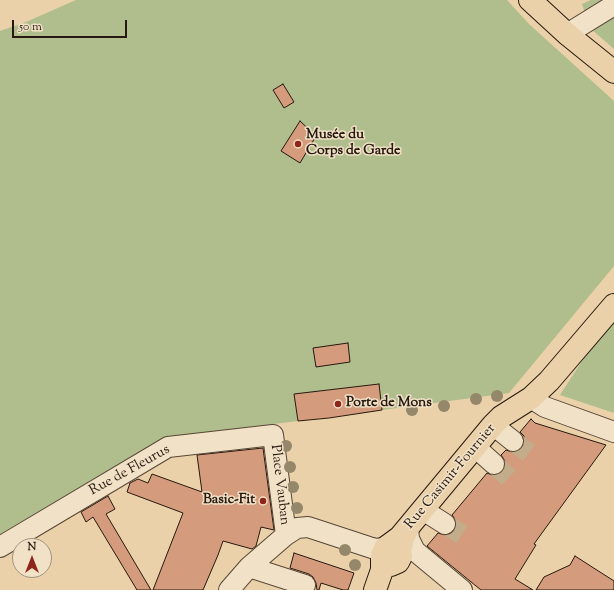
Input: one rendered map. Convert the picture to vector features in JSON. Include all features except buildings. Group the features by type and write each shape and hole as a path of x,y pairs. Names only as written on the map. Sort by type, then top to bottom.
{"main road":[{"path":"535,3 567,34 614,72"},
{"name":"Rue Casimir-Fournier","path":"386,560 403,538 408,528 493,425 501,417 531,398 561,369 614,305"}],"street":[{"path":"567,34 614,5"},
{"path":"531,398 545,407 614,432"},
{"path":"493,425 513,441"},
{"name":"Rue de Fleurus","path":"0,547 168,447 273,435"},
{"name":"Place Vauban","path":"273,435 286,535 297,528 308,527 386,560"},
{"path":"475,447 494,464"},
{"path":"423,510 445,524"},
{"path":"408,528 409,539 415,551 457,589"},
{"path":"229,590 249,567 286,535"},
{"path":"386,560 424,558"},
{"path":"249,567 305,585 303,590"}],"green space":[{"path":"76,0 507,0 529,24 614,101 614,266 509,393 382,410 379,384 326,390 295,398 298,421 162,438 0,535 0,31 26,22"},
{"path":"591,0 614,0 614,49 590,28 582,4"},
{"path":"614,312 614,413 560,395"}],"tunnel":[{"path":"513,441 534,457"},
{"path":"494,464 510,479"},
{"path":"445,524 469,539"}],"place":[{"name":"Musée du Corps de Garde","path":"298,144"},
{"name":"Porte de Mons","path":"338,404"},
{"name":"Basic-Fit","path":"263,501"}]}
